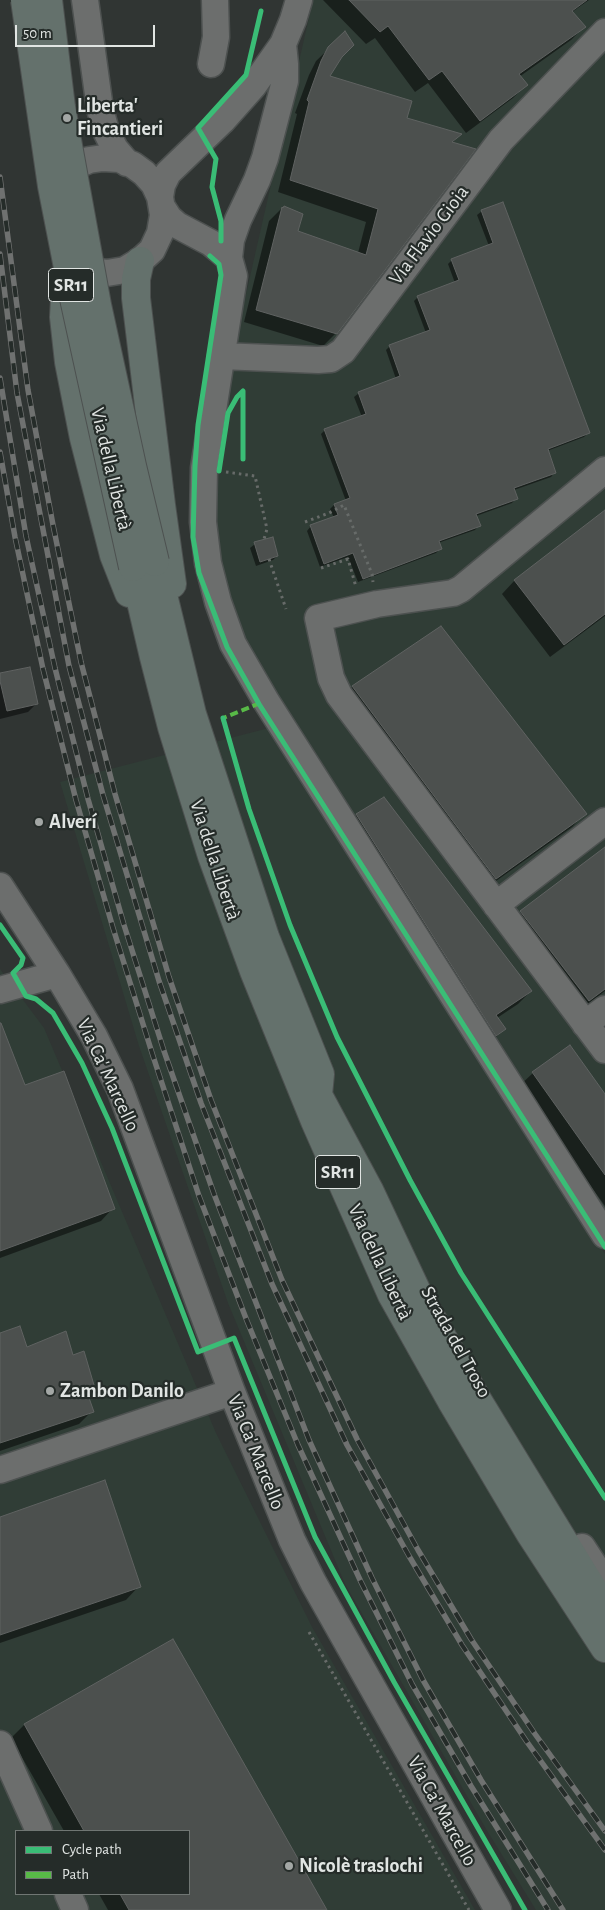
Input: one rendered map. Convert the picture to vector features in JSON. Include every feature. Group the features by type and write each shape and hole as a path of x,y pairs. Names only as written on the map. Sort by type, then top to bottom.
{"highway":[{"name":"Via della Libertà","path":"48,0 61,107 98,305 132,466 144,565"},
{"name":"Via della Libertà","path":"18,6 75,304 144,565 166,657 175,736 230,910 315,1121 392,1296 530,1533 605,1648"},
{"path":"18,6 31,115 46,158 66,176"},
{"path":"60,251 65,262 64,317 69,362 84,438 114,555 166,657"},
{"path":"148,252 136,279 136,298 160,505 172,589 166,657"},
{"name":"Via della Libertà","path":"166,657 192,714 265,937 320,1074 318,1095 369,1190 417,1292 474,1396 605,1609"}],"street":[{"path":"85,0 100,109 106,131 115,149 154,184 169,218 190,233 211,243 229,258"},
{"path":"211,64 216,37 215,0"},
{"path":"148,252 160,233 163,215 161,202 162,185 168,173 222,121 254,85 283,44 299,0"},
{"path":"18,6 56,60 62,75 73,148 66,176"},
{"name":"Via Flavio Gioia","path":"221,356 318,360 331,359 343,350 501,140 605,32"},
{"path":"283,44 285,81 265,158 231,240 229,258 234,276 204,468 203,522 210,571 218,602 233,644 266,701 605,1235"},
{"path":"100,109 98,132 92,148 66,176 49,204 48,221 52,237 60,251 73,263 89,270 107,273 125,270 166,235 190,233"},
{"path":"66,176 88,160 103,158 118,159 132,165 166,166 180,161"},
{"path":"605,470 461,590 453,593 377,604 318,618 331,678 339,695 496,905 595,1016 605,1050"},
{"path":"496,905 605,822"},
{"name":"Via Ca' Marcello","path":"0,886 57,974 94,1036 120,1089 232,1392 292,1540 308,1573 498,1910"},
{"path":"0,990 57,974"},
{"name":"Strada del Troso","path":"318,1095 381,1199 450,1336 556,1509 605,1582"},
{"path":"0,1470 232,1392"},
{"path":"0,1744 39,1830"},
{"path":"68,1895 75,1910"}],"path":[{"path":"225,472 255,476 267,528 264,539"},
{"path":"305,522 344,505 372,574 374,585"},
{"path":"269,559 286,609"},
{"path":"321,568 348,559 358,592"},
{"path":"309,1632 469,1910"}],"shaded area":[{"path":"313,0 605,0 605,1220 240,641 210,522 231,360"},
{"path":"269,728 605,1254 605,1910 536,1910 486,1829 345,1584 228,1303 139,1046 60,782"},
{"path":"0,969 44,1028 216,1433 312,1627 475,1910 0,1910"}],"building":[{"path":"349,0 587,0 572,11 586,27 519,74 528,85 480,121 442,71 429,80 388,26 380,32"},
{"path":"345,31 354,45 342,57 330,76 412,101 407,118 462,134 452,142 476,149 337,334 256,310 282,207 284,206 303,214 298,231 366,255 378,209 290,180 309,102 307,100 321,61 328,47"},
{"path":"503,202 590,433 548,449 556,473 514,488 518,499 476,514 481,526 439,541 442,549 363,579 353,553 324,564 310,525 338,515 334,504 350,498 324,429 366,414 358,392 400,376 389,345 430,330 417,296 459,280 451,259 493,243 481,210"},
{"path":"605,510 605,614 564,645 514,580"},
{"path":"273,537 278,556 260,562 254,542"},
{"path":"441,626 587,814 496,879 352,686"},
{"path":"30,667 38,704 7,711 0,673"},
{"path":"384,797 532,991 496,1015 506,1029 496,1036 356,814"},
{"path":"605,847 605,989 589,1001 520,911"},
{"path":"0,1023 25,1085 64,1071 115,1209 0,1251"},
{"path":"570,1045 605,1094 605,1175 532,1072"},
{"path":"20,1326 27,1347 66,1331 73,1355 84,1351 96,1392 88,1395 94,1412 0,1443 0,1333"},
{"path":"105,1480 141,1587 0,1635 0,1517"},
{"path":"173,1639 327,1910 129,1910 121,1895 190,1895 190,1830 83,1830 24,1724"}],"railway":[{"path":"0,177 28,390 81,662 115,794 169,977 211,1100 282,1280 357,1439 418,1550 471,1639 535,1734 605,1831"},
{"path":"0,254 17,393 69,666 103,795 159,981 201,1103 272,1284 347,1445 409,1556 462,1645 527,1742 605,1850"},
{"path":"0,378 26,536 55,668 88,799 124,925 164,1051 214,1194 309,1440 372,1578 423,1680 481,1780 563,1910"},
{"path":"0,452 15,537 43,669 76,800 113,928 199,1196 247,1321 298,1445 361,1582 412,1684 471,1786 548,1910"}],"marked path":[{"path":"224,722 223,718 263,702"}],"cycle path":[{"path":"221,241 221,221 212,187 216,159 198,128 246,75 261,11"},
{"path":"210,256 219,264 221,275 198,425 193,537 199,573 227,647 259,704 605,1247"},
{"path":"219,471 228,413 237,397 243,391 243,459"},
{"path":"223,718 249,809 290,925 337,1037 410,1180 461,1273 605,1498"},
{"path":"0,925 23,958 21,965 13,973 26,996 36,999 53,1013 82,1063 112,1128 198,1352 234,1338 315,1537 394,1682 525,1910"}],"place":[{"name":"Liberta' Fincantieri","path":"67,118"},
{"name":"Alverí","path":"39,822"},
{"name":"Zambon Danilo","path":"50,1391"},
{"name":"Nicolè traslochi","path":"289,1866"}]}
